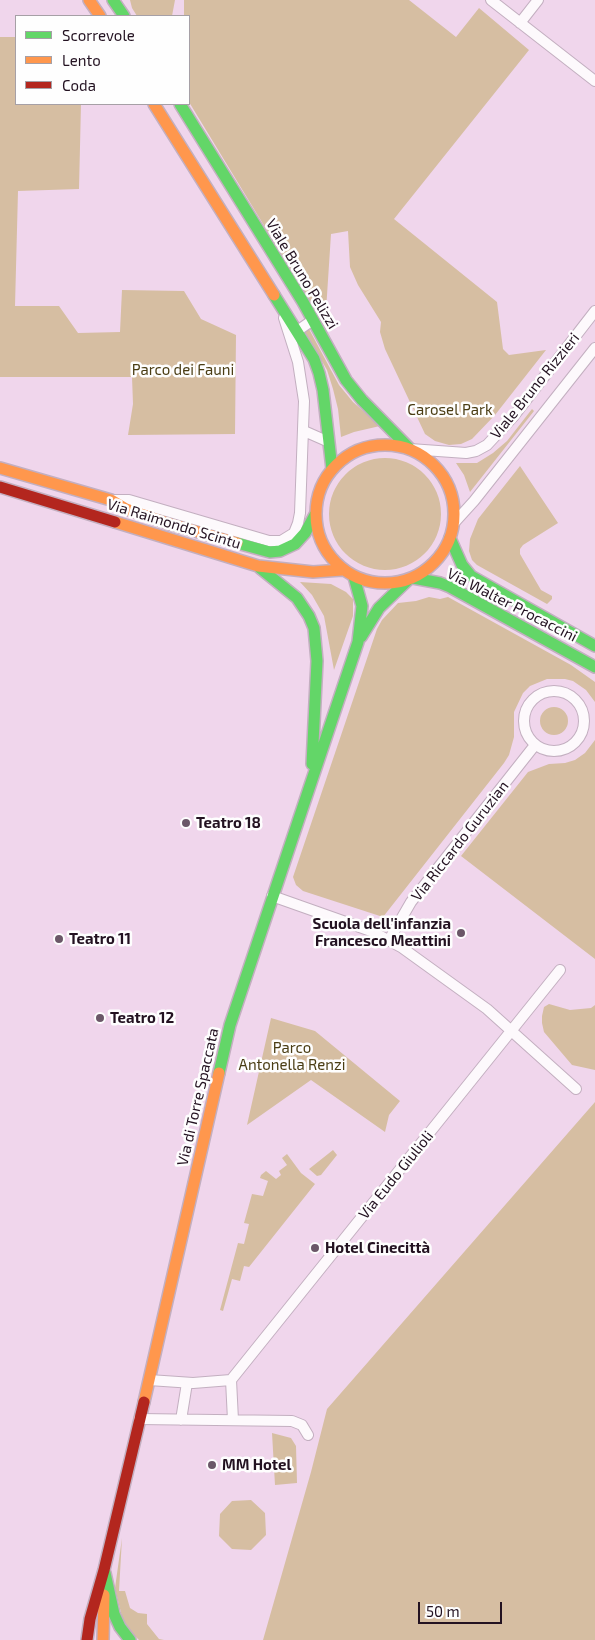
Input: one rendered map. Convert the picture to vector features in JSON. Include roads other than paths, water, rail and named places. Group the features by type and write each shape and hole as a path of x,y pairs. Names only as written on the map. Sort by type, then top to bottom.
{"street":[{"path":"89,0 99,15"},
{"path":"113,0 123,15"},
{"path":"121,0 123,15"},
{"path":"491,0 595,81"},
{"path":"520,23 538,0"},
{"path":"155,105 314,359 319,373 327,416 332,469"},
{"name":"Viale Bruno Pelizzi","path":"181,105 313,320 334,360 351,386 410,449"},
{"name":"Via Raimondo Scintu","path":"111,500 129,500 269,541 278,542 294,533 298,523 304,401 298,362 280,305"},
{"name":"Viale Bruno Rizzieri","path":"410,449 466,453 476,451 487,445 506,424 595,312"},
{"path":"296,331 313,320"},
{"name":"Viale Bruno Rizzieri","path":"454,523 474,501 595,348"},
{"path":"304,431 329,442"},
{"path":"390,445 410,449 431,461 446,480 454,502 454,523 450,538 444,551 435,563 426,571 410,579 396,583 381,584 354,577 342,570 323,547 315,515 319,490 332,469 350,454 369,446 390,445"},
{"name":"Via Raimondo Scintu","path":"0,468 111,500 126,509 167,523 270,552 284,550 295,544 305,533 315,515"},
{"name":"Via Raimondo Scintu","path":"0,487 258,566 313,572 342,570"},
{"name":"Via Walter Procaccini","path":"450,538 462,565 471,576 595,646"},
{"path":"258,566 296,598 309,616 315,634 317,679 310,784"},
{"name":"Via di Torre Spaccata","path":"87,1640 149,1380 230,1025 358,642 362,611 354,577"},
{"name":"Via Walter Procaccini","path":"410,579 440,583 450,587 595,667"},
{"name":"Via di Torre Spaccata","path":"358,642 379,608 410,579"},
{"path":"560,691 577,701 585,719 584,729 572,746 554,752 544,750 535,745 528,738 524,718 532,700 540,694 560,691"},
{"name":"Via Riccardo Guruzian","path":"389,940 411,902 535,745"},
{"path":"272,896 371,931 389,940 478,1001 576,1089"},
{"name":"Via Eudo Giulioli","path":"231,1380 560,970"},
{"path":"149,1380 187,1383 231,1380 233,1420"},
{"path":"181,1420 187,1383"},
{"path":"139,1419 296,1422 302,1425 308,1435"},
{"path":"104,1570 114,1614 120,1627 130,1640"},
{"name":"Via di Torre Spaccata","path":"103,1640 104,1570"}],"place":[{"name":"Teatro 18","path":"186,823"},
{"name":"Scuola dell'infanzia Francesco Meattini","path":"461,933"},
{"name":"Teatro 11","path":"59,939"},
{"name":"Teatro 12","path":"100,1018"},
{"name":"Hotel Cinecittà","path":"315,1248"},
{"name":"MM Hotel","path":"212,1465"}],"park label":[{"name":"Parco dei Fauni","path":"183,370"},
{"name":"Carosel Park","path":"450,410"},
{"name":"Parco Antonella Renzi","path":"292,1056"}]}
